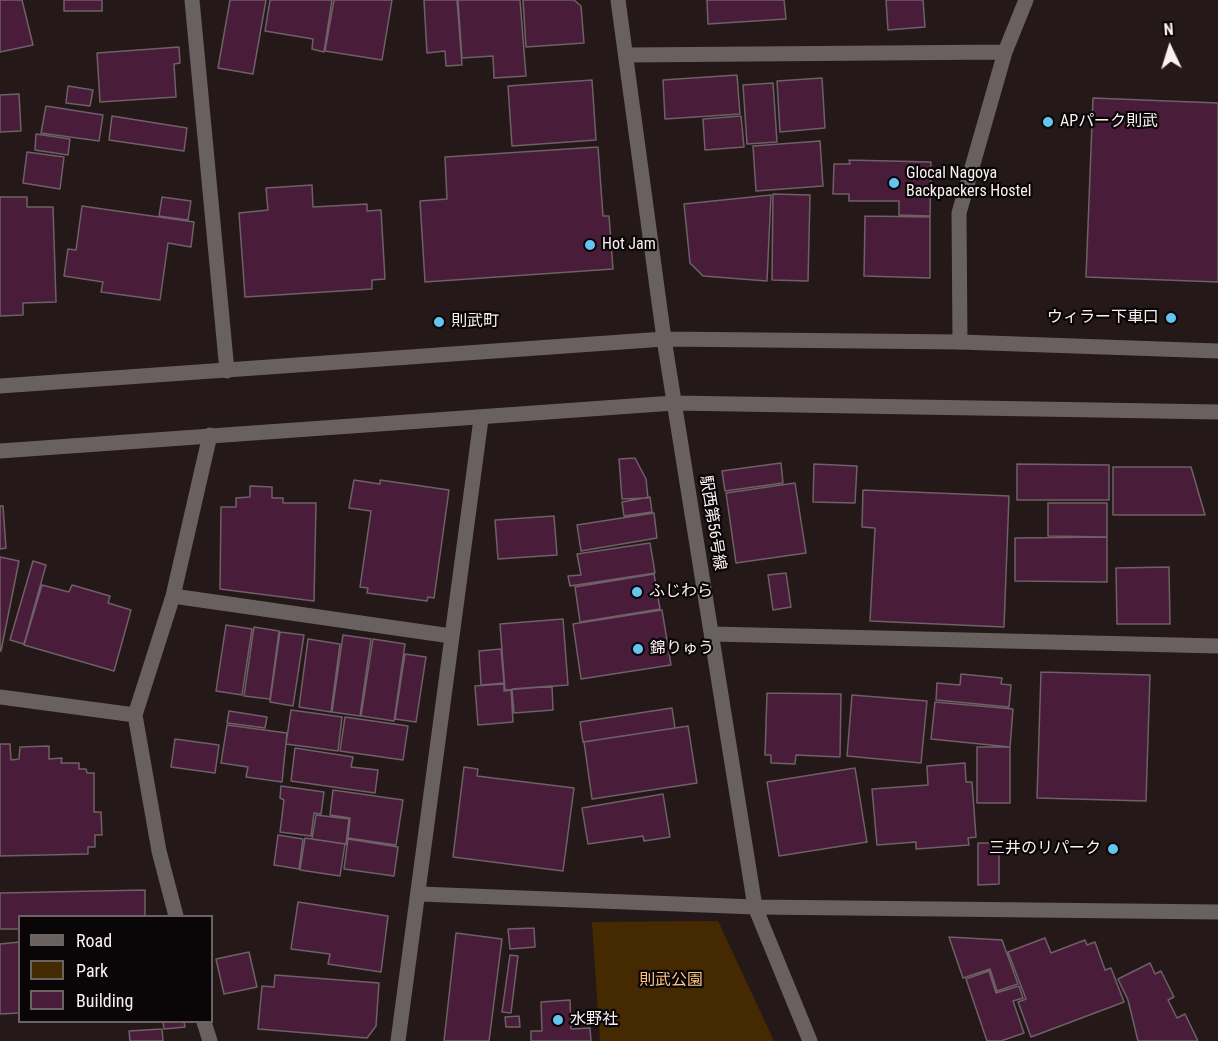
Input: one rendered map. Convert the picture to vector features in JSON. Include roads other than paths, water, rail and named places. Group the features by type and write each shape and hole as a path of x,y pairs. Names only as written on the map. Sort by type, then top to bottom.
{"street":[{"path":"192,0 227,371"},
{"name":"駅西第56号線","path":"618,0 664,339 755,907 810,1041"},
{"path":"960,342 959,213 1005,52 1026,0"},
{"path":"627,55 1005,52"},
{"path":"0,386 664,339 960,342 1218,351"},
{"path":"0,451 674,403 1218,412"},
{"path":"398,1041 420,894 451,636 481,418"},
{"path":"176,915 159,851 135,715 173,596 210,435"},
{"path":"173,596 451,636"},
{"path":"712,634 1218,646"},
{"path":"0,697 135,715"},
{"path":"420,894 755,907 1218,912"},
{"path":"204,1023 210,1041"}],"place":[{"name":"APパーク則武","path":"1048,122"},
{"name":"Glocal Nagoya Backpackers Hostel","path":"894,183"},
{"name":"Hot Jam","path":"590,245"},
{"name":"ウィラー下車口","path":"1171,318"},
{"name":"則武町","path":"439,322"},
{"name":"ふじわら","path":"637,592"},
{"name":"錦りゅう","path":"638,649"},
{"name":"三井のリパーク","path":"1113,849"},
{"name":"水野社","path":"558,1020"}],"park label":[{"name":"則武公園","path":"671,981"}]}
